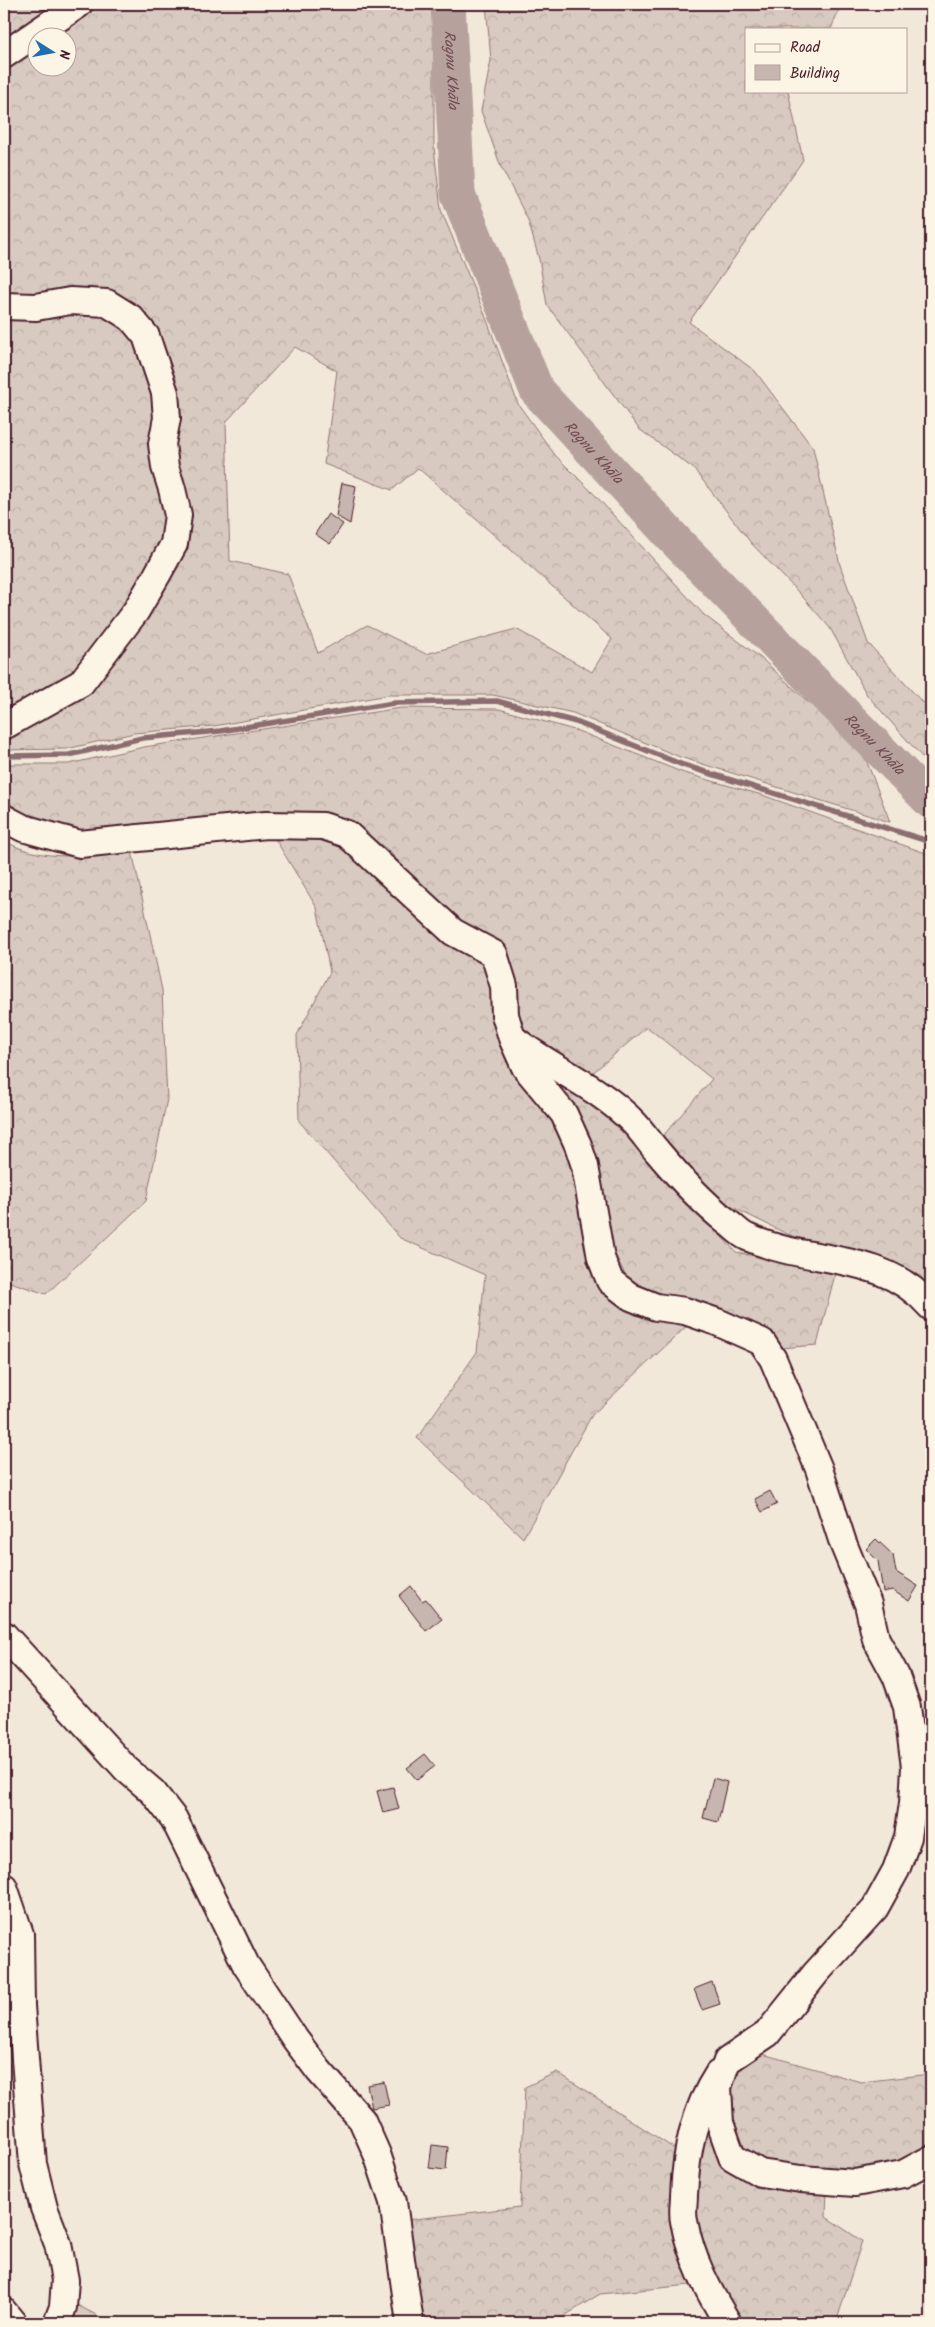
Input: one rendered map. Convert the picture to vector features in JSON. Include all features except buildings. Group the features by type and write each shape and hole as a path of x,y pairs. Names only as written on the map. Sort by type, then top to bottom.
{"street":[{"path":"4,55 79,4"},
{"path":"4,306 36,307 70,301 107,303 131,318 146,336 165,393 167,418 162,444 165,467 178,515 174,544 157,575 136,611 81,683 4,726"},
{"path":"4,818 23,828 80,844 165,837 266,825 323,826 347,834 453,932 494,954 504,986 506,1015 512,1038 525,1067 564,1114 578,1145 589,1184 601,1258 610,1281 630,1297 656,1307 685,1311 743,1332 762,1342 773,1359 819,1469 843,1543 868,1604 876,1639 896,1676 907,1707 915,1767 914,1802 908,1837 896,1870 875,1908 816,1973 767,2034 727,2061 706,2093 693,2125 685,2167 683,2219 693,2257 710,2294 728,2323"},
{"path":"512,1038 536,1056 608,1101 633,1122 686,1184 715,1212 746,1237 777,1247 865,1266 893,1276 917,1290 931,1307"},
{"path":"4,1635 126,1769 153,1792 174,1819 246,1965 295,2039 319,2071 362,2120 393,2202 410,2323"},
{"path":"4,1886 20,1934 20,2006 33,2164 44,2208 58,2244 65,2280 63,2307 57,2323"},
{"path":"727,2061 718,2087 720,2122 732,2157 760,2173 801,2179 855,2183 903,2174 931,2159"},
{"path":"4,2312 13,2323"}],"green space":[{"path":"4,4 66,4 28,28 4,46"},
{"path":"92,4 434,4 434,147 441,210 485,315 518,404 555,455 595,495 704,615 762,659 864,754 890,822 680,757 573,713 493,695 388,695 214,726 134,733 67,749 4,750 4,736 67,702 184,505 135,311 4,300 4,63 28,46 28,78 78,78 78,28 54,28","holes":["295,347 337,371 324,464 392,490 418,468 612,639 592,672 516,629 426,654 367,625 318,653 288,574 230,561 226,422"]},
{"path":"486,4 841,4 831,28 745,28 745,92 788,92 803,160 689,322 755,371 813,448 840,565 868,643 922,702 931,705 931,763 923,758 867,695 830,628 751,543 694,469 639,429 547,305 539,259 528,220 501,167 481,111 491,60"},
{"path":"4,313 109,314 135,340 153,379 168,518 162,550 123,615 65,688 4,720"},
{"path":"401,708 499,709 578,731 684,773 762,795 931,855 931,1289 911,1272 787,1234 728,1205 694,1176 662,1137 712,1079 647,1027 590,1075 520,1032 461,922 439,905 389,851 363,831 331,817 294,811 96,837 27,816 8,802 4,779 4,764 69,764 144,747"},
{"path":"274,837 317,837 345,847 487,961 545,1105 562,1139 572,1169 586,1250 596,1276 609,1297 635,1315 688,1325 592,1415 523,1538 417,1438 477,1352 485,1275 400,1238 299,1121 297,1035 330,972 317,908"},
{"path":"4,840 33,852 49,855 84,856 132,851 162,990 167,1099 146,1201 46,1294 4,1280"},
{"path":"531,1062 606,1107 684,1197 736,1252 835,1274 817,1345 782,1348 759,1328 645,1294 625,1274 612,1249 601,1191"},
{"path":"759,2053 861,2082 931,2074 931,2151 885,2168 801,2169 769,2162 738,2149 729,2110 731,2077"},
{"path":"557,2072 675,2149 675,2218 680,2251 690,2285 600,2294 553,2323 421,2323 406,2220 520,2207 525,2087"},
{"path":"705,2119 726,2163 827,2187 826,2217 862,2241 836,2323 739,2323 702,2247 695,2204"},
{"path":"73,2303 112,2323 64,2323"}],"waterway":[{"name":"Ragnu Khāla","path":"448,4 458,194 537,391 674,539 931,802"},
{"path":"4,756 69,755 142,738 220,731 394,703 497,701 576,722 683,765 931,842"}]}
